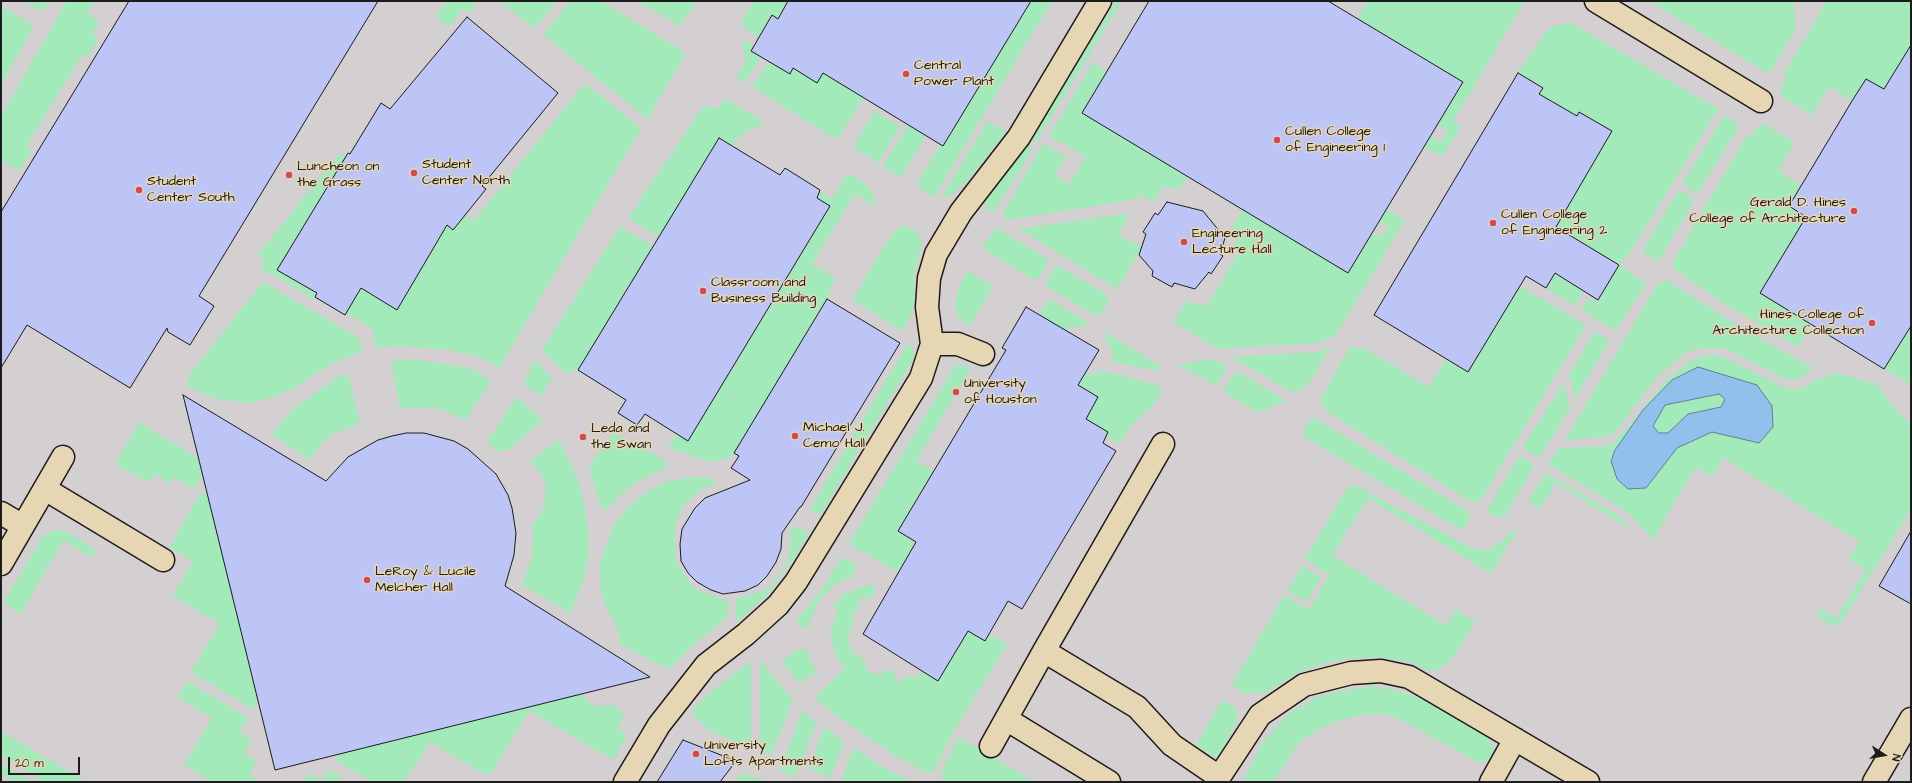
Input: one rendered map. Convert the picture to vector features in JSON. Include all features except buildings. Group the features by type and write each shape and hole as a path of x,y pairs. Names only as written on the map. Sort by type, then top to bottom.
{"street":[{"path":"625,782 659,725 706,665 746,634 778,605 796,582 921,378 932,344 927,307 929,278 936,254 961,212 1020,136 1100,1"},
{"path":"1596,1 1760,101"},
{"path":"932,344 958,344 983,354"},
{"path":"991,746 1163,444"},
{"path":"1,564 64,457"},
{"path":"45,489 163,560"},
{"path":"1,513 23,526"},
{"path":"1044,651 1137,707 1172,744 1217,780 1260,715 1304,685 1351,673 1382,671 1409,677 1588,782"},
{"path":"1006,719 1109,782"},
{"path":"1874,782 1911,719"},
{"path":"1491,782 1515,739"}],"shaded area":[{"name":"University of Houston","path":"1,1 1911,1 1911,782 1,782"}],"green space":[{"path":"25,1 50,1 44,9 39,10"},
{"path":"67,1 94,1 87,14 99,22 92,35 99,39 87,57 82,55 26,146 32,150 19,171 1,161 1,116"},
{"path":"448,1 478,1 469,13 463,9 449,27 435,16"},
{"path":"500,1 557,1 534,29"},
{"path":"571,1 601,1 686,53 647,119 543,34"},
{"path":"637,1 696,1 680,26"},
{"path":"754,1 788,1 778,19 772,16 759,38 740,24"},
{"path":"1031,1 1052,1 934,197 920,189 918,181"},
{"path":"1116,1 1122,1 1036,142 1031,140"},
{"path":"1368,1 1525,1 1453,121 1461,127 1442,157 1424,146 1430,136 1441,143 1448,131 1437,125 1463,82 1358,18"},
{"path":"1649,1 1794,1 1796,28 1769,74"},
{"path":"1827,1 1911,1 1911,45 1884,89 1866,79 1852,101 1830,86 1812,115 1781,95 1781,87 1787,78 1783,75"},
{"path":"1,6 31,24 33,27 1,85"},
{"path":"1560,24 1569,24 1578,27 1718,109 1635,245 1619,265 1556,227 1612,131 1580,112 1577,116 1539,94 1543,88 1518,73 1543,36 1550,28"},
{"path":"742,39 753,46 751,51 761,56 745,83 736,77 746,61"},
{"path":"769,61 789,74 793,68 817,83 823,73 864,97 837,140 752,87"},
{"path":"1093,63 1107,71 1082,113 1188,177 1179,189 1164,187 1154,202 1140,194 1137,199 1009,220 1002,215 1043,143 1066,157 1055,175 1069,184 1086,157 1049,136"},
{"path":"585,83 641,128 499,368 490,362 472,355 449,350 398,346 376,349 372,328 346,313 361,288 397,310 447,225 453,230 465,215 473,222"},
{"path":"724,98 761,120 763,126 756,127 745,132 732,146 719,138 659,237 628,218 704,105 718,109"},
{"path":"874,111 900,127 878,163 853,147"},
{"path":"1726,116 1735,121 1738,128 1699,191 1695,192 1685,186 1684,181 1723,118"},
{"path":"988,120 1006,132 964,184 950,196 941,198"},
{"path":"1764,124 1795,143 1778,171 1801,185 1789,206 1806,217 1760,293 1812,325 1798,347 1718,300 1675,269 1673,262 1748,134 1752,137 1757,127"},
{"path":"908,125 926,136 903,174 899,177 883,167"},
{"path":"1028,146 1033,149 994,212 986,211 985,201"},
{"path":"340,153 346,157 278,270 317,293 313,299 260,267 265,260 258,254"},
{"path":"846,175 852,175 863,182 870,189 875,199 876,206 855,194 812,264 835,278 827,299 734,453 727,459 711,462 669,448 677,433 689,440 830,207 816,197 820,191 832,199"},
{"path":"1678,191 1681,191 1693,198 1692,204 1661,257 1655,261 1645,254 1644,247"},
{"path":"1386,209 1405,220 1335,336 1317,343 1218,349 1173,322 1186,301 1207,306 1239,253 1232,249 1237,240 1231,228 1243,210 1348,273 1373,232 1382,237 1389,227 1379,221"},
{"path":"1129,213 1118,235 1142,247 1117,289 1019,229"},
{"path":"902,226 915,229 922,242 914,276 915,299 912,314 902,331 853,300 879,254 893,233"},
{"path":"620,227 653,246 578,370 565,373 542,349"},
{"path":"996,228 1048,260 1039,278 1033,279 986,251 984,243"},
{"path":"1057,265 1107,295 1109,300 1101,314 1094,315 1046,286 1046,282"},
{"path":"1619,265 1646,284 1617,329 1614,330 1582,310 1589,298 1597,303"},
{"path":"967,271 993,286 969,327 958,316 955,309 959,286"},
{"path":"1555,273 1584,291 1575,306 1546,288"},
{"path":"1668,281 1741,328 1813,368 1799,379 1787,380 1724,348 1702,348 1685,353 1659,375 1612,434 1604,437 1565,440 1655,288 1662,282"},
{"path":"263,282 359,338 363,352 342,359 317,372 293,389 274,397 248,403 222,400 189,387 187,378"},
{"path":"1520,286 1586,325 1481,499 1476,502 1470,501 1324,410 1321,401 1324,393 1349,348 1357,347 1365,349 1429,387 1446,359 1468,372"},
{"path":"1049,299 1087,322 1086,326 1075,326 1065,330 1039,314"},
{"path":"1911,326 1911,385 1884,369"},
{"path":"1595,332 1609,341 1575,399 1569,375"},
{"path":"1106,333 1162,367 1161,371 1112,362 1113,352 1104,336"},
{"path":"908,343 912,347 915,354 912,362 820,515 810,509"},
{"path":"1330,348 1309,384 1300,390 1291,392 1232,357 1319,352"},
{"path":"1707,355 1722,356 1787,389 1800,389 1820,378 1834,373 1877,384 1893,407 1911,425 1911,509 1841,623 1834,626 1817,616 1822,609 1836,619 1866,570 1849,559 1860,542 1723,458 1712,477 1695,467 1653,540 1629,513 1549,465 1558,448 1603,446 1614,443 1670,376 1694,359"},
{"path":"411,359 458,366 475,371 491,381 465,421 442,409 416,407 400,409 391,361"},
{"path":"1211,359 1226,365 1226,369 1216,385 1177,365"},
{"path":"536,360 552,379 541,396 523,384"},
{"path":"956,364 972,367 916,461 933,471 898,531 916,542 898,572 849,544"},
{"path":"1087,369 1091,377 1100,370 1159,386 1161,388 1159,398 1153,406 1131,425 1119,444 1106,436 1108,432 1086,419 1098,397 1073,382"},
{"path":"1239,372 1286,401 1258,413 1225,393 1225,389 1232,376"},
{"path":"348,374 360,423 331,435 319,446 311,460 272,435 284,419 298,405 337,378"},
{"path":"1563,383 1570,408 1544,451 1537,458 1524,449 1524,445"},
{"path":"516,397 543,420 507,451 497,451 487,442"},
{"path":"1313,417 1469,512 1470,519 1467,524 1463,528 1458,528 1303,436 1303,432 1308,422"},
{"path":"139,422 199,459 203,477 193,489 174,476 169,484 155,474 148,482 115,464"},
{"path":"614,433 659,457 667,466 664,469 640,480 626,490 607,509 602,509 589,467"},
{"path":"559,440 572,466 580,487 588,526 589,550 584,578 570,613 522,585 532,558 532,525 541,514 545,501 546,487 541,473 530,461"},
{"path":"1523,457 1532,464 1532,469 1505,516 1498,518 1488,512 1488,508 1517,459"},
{"path":"1546,473 1623,518 1630,529 1556,483 1540,509 1528,502"},
{"path":"702,477 715,479 716,484 703,488 682,507 675,524 675,548 677,563 695,589 728,601 727,618 695,643 669,669 618,644 620,636 602,597 600,578 601,560 616,521 632,504 648,491 666,482 685,478"},
{"path":"1352,486 1361,487 1370,494 1474,549 1487,551 1504,540 1511,530 1516,533 1491,574 1368,498 1332,555 1446,626 1456,609 1475,622 1455,654 1444,666 1437,670 1430,671 1410,662 1377,657 1336,660 1303,670 1264,693 1243,693 1232,685 1284,595 1309,610 1329,575 1305,559 1347,488"},
{"path":"201,492 208,496 258,701 252,709 191,672 220,624 173,596 193,561 169,548"},
{"path":"791,527 797,527 809,533 794,558 766,596 736,623 736,601 739,598 768,588 785,566 790,550"},
{"path":"58,530 67,532 96,550 92,557 64,540 20,614 4,602 41,539 49,532"},
{"path":"842,557 857,566 851,577 837,583 823,596 816,606 808,628 799,627 797,620 821,591"},
{"path":"1302,566 1321,577 1307,602 1287,591"},
{"path":"874,584 875,595 868,599 864,596 857,603 860,606 855,614 851,612 850,615 854,617 851,631 847,631 853,656 858,654 867,665 865,669 870,673 882,675 883,671 893,670 897,682 911,675 915,679 922,671 938,681 968,631 984,641 989,634 1007,644 950,738 934,772 927,773 892,754 834,714 818,701 816,697 845,668 836,657 832,644 831,630 838,609 832,606 848,592 849,594 858,588"},
{"path":"808,648 810,659 816,672 803,681 797,681 783,662 784,658 791,656 792,652"},
{"path":"760,660 793,700 771,755 760,752"},
{"path":"751,661 751,748 708,730 691,712 707,695"},
{"path":"187,681 248,718 239,732 252,741 244,753 257,761 249,774 256,779 254,782 244,780 243,782 228,782 225,780 224,782 214,782 184,765 212,718 177,697"},
{"path":"1373,686 1399,691 1436,704 1489,739 1493,746 1493,753 1489,759 1480,763 1395,717 1379,713 1342,720 1323,727 1300,741 1274,782 1243,782 1261,744 1290,713 1317,697"},
{"path":"582,694 591,706 613,705 624,713 617,728 627,735 613,760 529,711 492,772 484,774 430,742 404,782 372,782 336,760 340,754 346,752"},
{"path":"1222,700 1234,706 1237,713 1236,723 1217,758 1196,746"},
{"path":"803,710 816,724 795,777 779,770"},
{"path":"824,727 844,742 830,777 809,769"},
{"path":"1,731 86,782 44,782 1,755"},
{"path":"958,737 1035,782 944,781 941,774"},
{"path":"854,747 877,764 911,782 841,782"},
{"path":"1,763 32,782 14,782 1,774"},
{"path":"329,769 341,776 338,782 303,782 309,773 322,781"},
{"path":"742,772 763,781 763,782 735,782"}],"water":[{"path":"1698,367 1757,385 1772,406 1773,427 1759,443 1712,432 1677,448 1646,488 1628,489 1617,479 1611,461 1615,450 1643,410 1672,380","holes":["1719,394 1725,399 1721,407 1688,414 1668,433 1659,433 1653,426 1665,405"]}],"place":[{"name":"Central Power Plant","path":"906,74"},
{"name":"Cullen College of Engineering 1","path":"1277,140"},
{"name":"Student Center North","path":"414,173"},
{"name":"Luncheon on the Grass","path":"289,175"},
{"name":"Student Center South","path":"139,190"},
{"name":"Gerald D. Hines College of Architecture","path":"1854,211"},
{"name":"Cullen College of Engineering 2","path":"1493,223"},
{"name":"Engineering Lecture Hall","path":"1184,242"},
{"name":"Classroom and Business Building","path":"703,291"},
{"name":"Hines College of Architecture Collection","path":"1872,323"},
{"name":"University of Houston","path":"956,392"},
{"name":"Michael J. Cemo Hall","path":"795,436"},
{"name":"Leda and the Swan","path":"583,437"},
{"name":"LeRoy & Lucile Melcher Hall","path":"367,580"},
{"name":"University Lofts Apartments","path":"696,754"}]}
